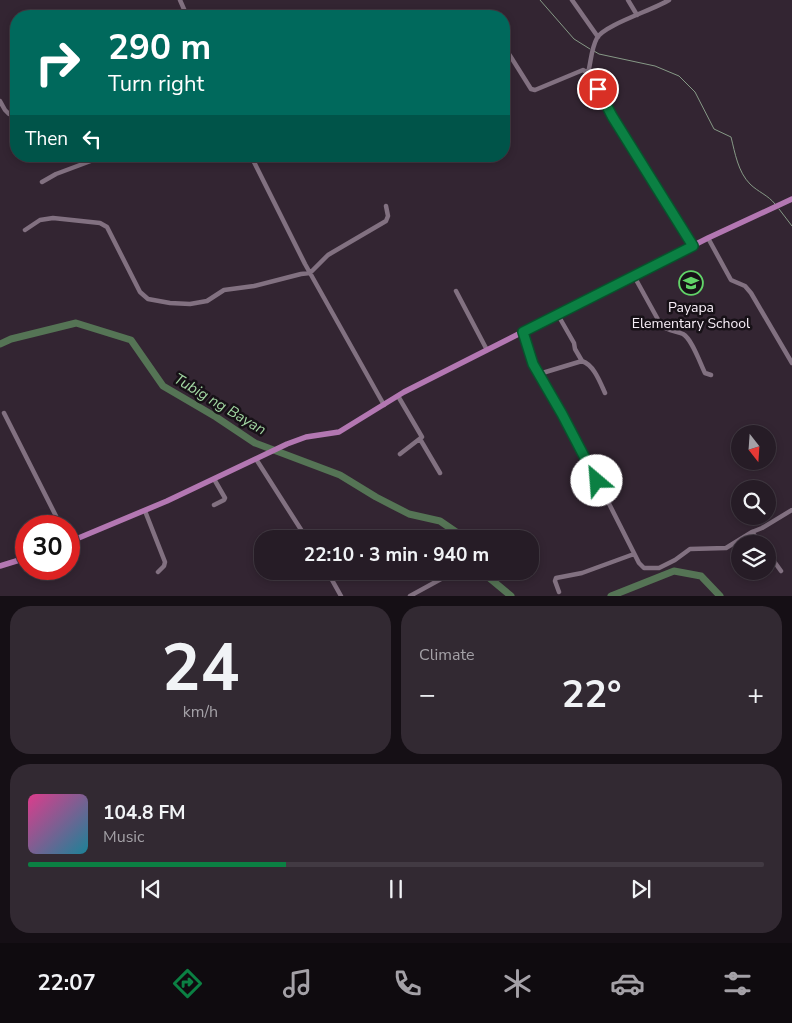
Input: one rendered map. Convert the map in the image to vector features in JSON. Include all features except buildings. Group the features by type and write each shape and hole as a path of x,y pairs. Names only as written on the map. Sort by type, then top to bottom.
{"main road":[{"path":"80,537 145,511 256,459 306,438 338,432 398,396 487,350 708,238 792,199"},
{"path":"0,566 15,561"}],"street":[{"path":"572,0 598,37"},
{"path":"628,0 637,15"},
{"path":"588,73 592,52 602,30 649,11 669,0"},
{"path":"510,56 531,89 536,90 583,70 588,73 612,116 693,246"},
{"path":"0,101 5,110 10,114"},
{"path":"42,182 56,174 88,162"},
{"path":"254,162 310,273 384,405"},
{"path":"26,230 40,220 53,218 100,223 106,227 140,292 148,299 190,304 207,301 224,290 254,286 310,273 328,255 386,221 388,216 386,206"},
{"path":"708,238 731,280 745,286 751,293 792,363"},
{"path":"634,276 661,325 664,328 684,335 689,340 705,373 711,375"},
{"path":"456,292 487,350"},
{"path":"558,315 582,361 592,368 605,393"},
{"path":"523,332 533,364 592,470 634,554 644,568 659,568 675,560 690,549 726,548 792,510"},
{"path":"539,374 582,361"},
{"path":"398,396 421,435 420,439 440,473"},
{"path":"4,413 55,515"},
{"path":"400,454 420,439"},
{"path":"256,459 301,530"},
{"path":"214,479 225,498 214,505"},
{"path":"145,511 165,562 158,572"},
{"path":"559,592 555,582 556,578 582,573 634,554"},
{"path":"776,564 781,571"},
{"path":"332,580 341,596"},
{"path":"410,596 439,580"}],"waterway":[{"path":"540,0 574,39 590,49"},
{"path":"594,51 599,54 655,66 679,76 695,92 714,129 731,137 738,162 746,179 775,204"},
{"path":"779,209 792,226"},
{"name":"Tubig ng Bayan","path":"0,344 11,339 76,323 131,340 163,386 216,417 255,443 340,475 409,514 440,521 453,530"},
{"name":"Tubig ng Bayan","path":"611,596 674,571 701,576 720,596"},
{"name":"Tubig ng Bayan","path":"492,580 511,596"}],"place":[{"name":"Payapa Elementary School","path":"691,283"}],"route":[{"path":"597,481 533,364 523,332 693,246 612,116 598,89"}]}
